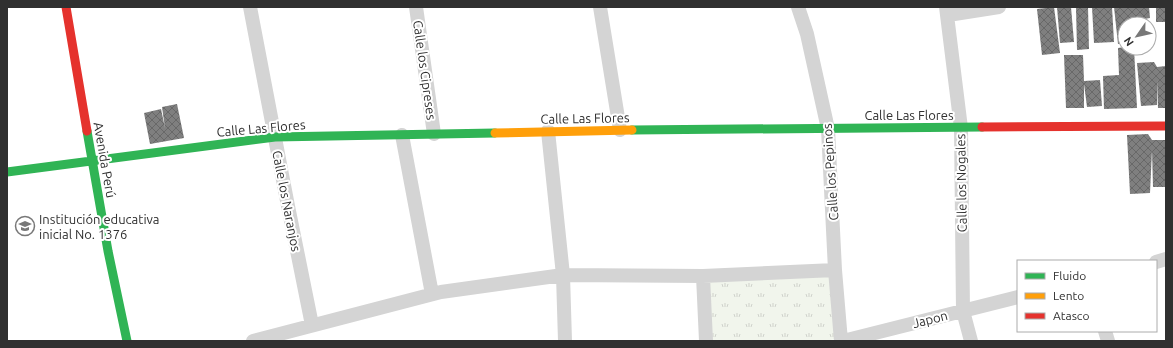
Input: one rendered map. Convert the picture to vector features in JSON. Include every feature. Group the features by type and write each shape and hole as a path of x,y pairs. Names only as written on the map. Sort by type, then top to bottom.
{"street":[{"name":"Avenida Perú","path":"66,7 108,251 128,341"},
{"name":"Calle los Naranjos","path":"250,7 312,325"},
{"name":"Calle los Cipreses","path":"416,7 434,134"},
{"path":"600,7 620,130"},
{"name":"Calle los Pepinos","path":"798,7 807,34 828,129 835,270 842,341"},
{"path":"947,11 999,7"},
{"name":"Calle los Nogales","path":"947,11 961,128 963,311 971,341"},
{"name":"Calle Las Flores","path":"7,172 275,137 620,130 1166,126"},
{"path":"548,131 563,275 565,341"},
{"path":"402,135 432,294"},
{"path":"253,341 432,294 563,275 702,276 835,270"},
{"path":"702,276 706,341"},
{"name":"Japon","path":"842,341 1017,297"}],"green space":[{"path":"832,274 837,339 824,341 711,341 706,281"}],"building":[{"path":"1054,7 1060,53 1042,55 1037,9"},
{"path":"1057,7 1071,7 1074,42 1060,43"},
{"path":"1076,7 1088,7 1089,49 1077,50"},
{"path":"1092,7 1112,7 1114,42 1094,43"},
{"path":"1114,7 1149,7 1150,16 1117,16 1117,35"},
{"path":"1156,7 1166,7 1166,22 1157,22"},
{"path":"1064,55 1083,55 1084,81 1100,80 1102,106 1087,107 1084,84 1084,108 1066,108"},
{"path":"1118,56 1134,56 1137,108 1104,109 1103,76 1119,75"},
{"path":"1154,62 1157,67 1166,66 1166,108 1158,108 1157,80 1157,105 1141,106 1137,63"},
{"path":"177,104 184,138 150,144 144,113 161,109 165,128 162,107"},
{"path":"1148,134 1152,140 1166,140 1166,187 1153,187 1152,150 1150,193 1130,194 1127,135"}],"traffic: fast":[{"path":"632,130 982,127"},
{"path":"87,131 108,251 127,341"},
{"path":"7,172 275,137 495,133"}],"traffic: slow":[{"path":"495,133 632,130"}],"traffic: jam":[{"path":"66,7 87,131"},
{"path":"982,127 1166,126"}],"place":[{"name":"Institución educativa inicial No. 1376","path":"25,226"}]}
